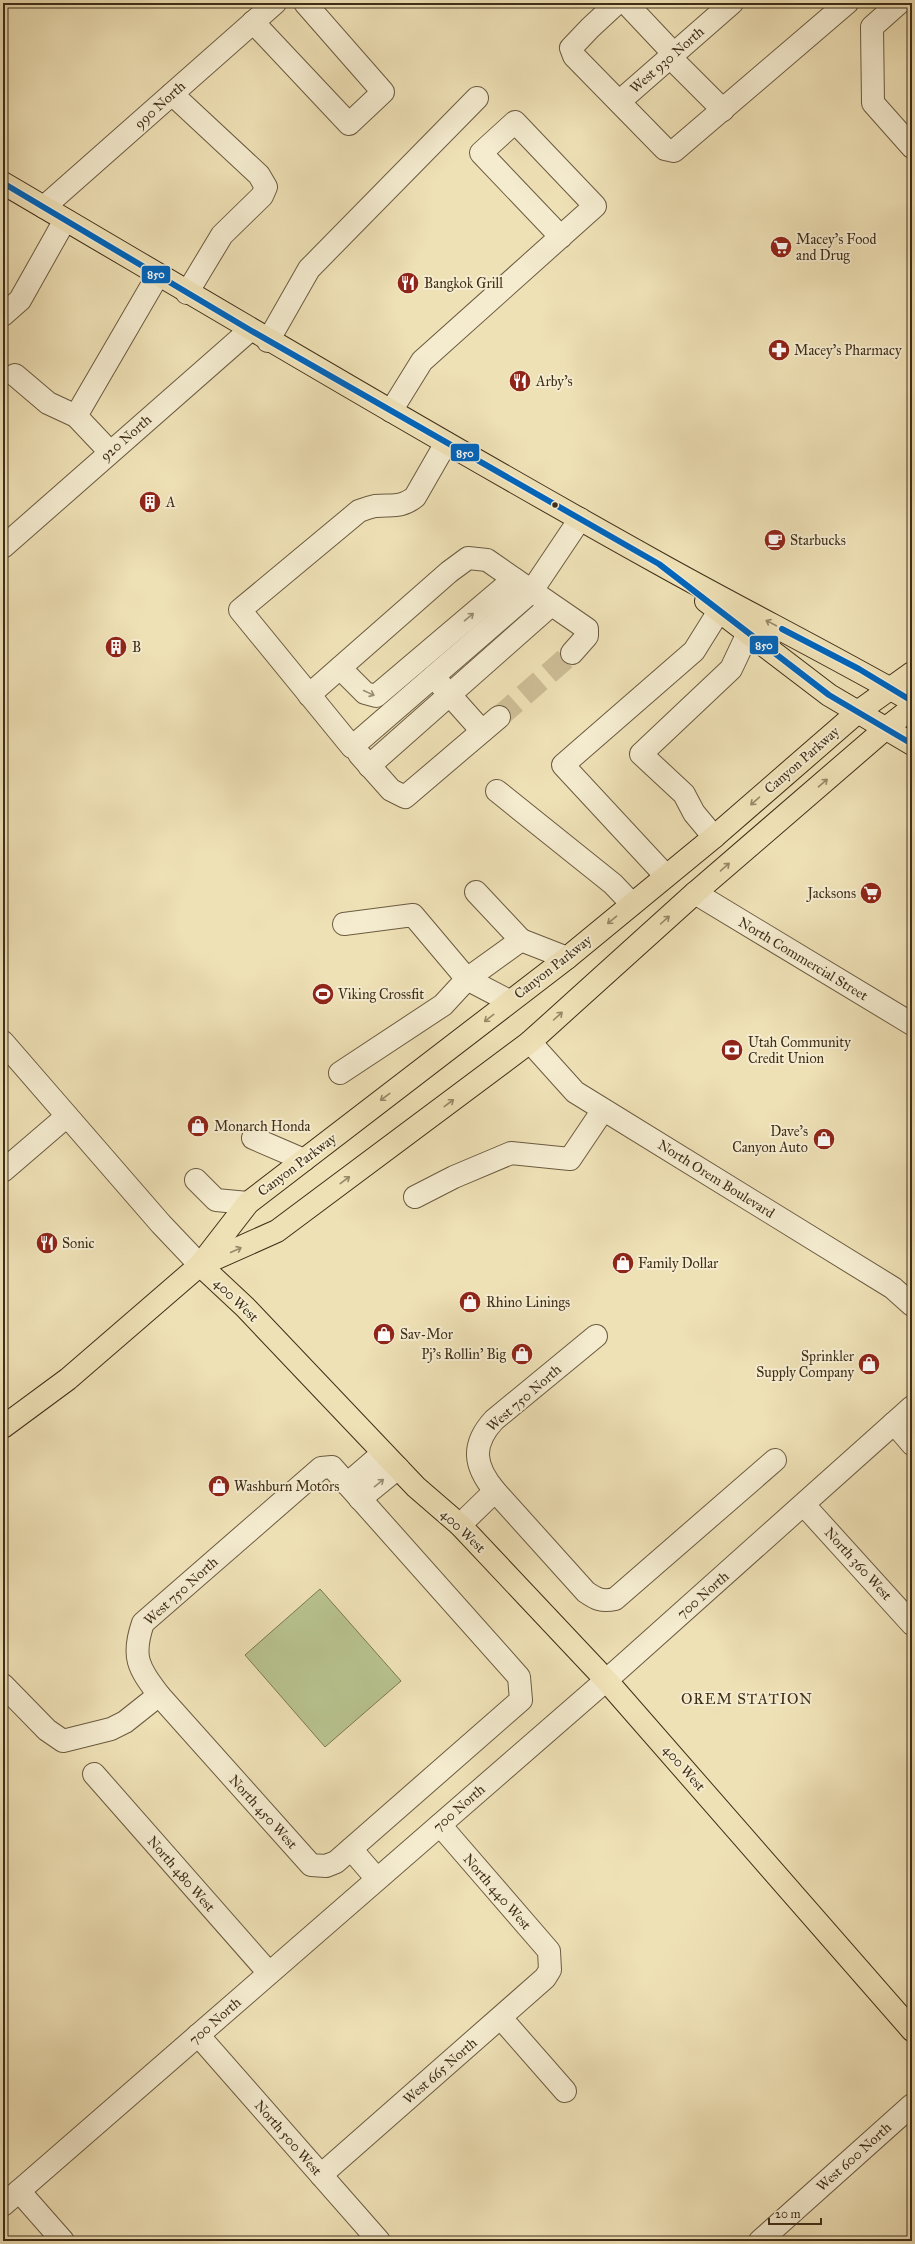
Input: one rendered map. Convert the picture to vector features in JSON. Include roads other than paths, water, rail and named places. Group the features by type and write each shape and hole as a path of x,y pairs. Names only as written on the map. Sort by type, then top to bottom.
{"main road":[{"path":"5,187 44,207 268,341 659,564 858,669 912,701"},
{"path":"659,564 829,695 859,711 885,729 912,744"},
{"name":"Canyon Parkway","path":"3,1427 68,1379 200,1265 248,1203 509,1001 567,958 714,837 859,711 912,673"},
{"name":"Canyon Parkway","path":"200,1265 277,1231 530,1042 695,893 885,729 912,708"},
{"name":"400 West","path":"200,1265 245,1307 383,1453 460,1525 606,1680 912,2030"}],"street":[{"name":"990 North","path":"44,207 275,3"},
{"path":"253,22 348,124 383,92 305,3"},
{"path":"617,3 571,48 574,56 594,78 620,101 665,149 674,151 723,110 840,5"},
{"path":"626,3 672,56 723,110"},
{"path":"899,3 872,27 873,103 912,147"},
{"name":"West 930 North","path":"620,101 672,56 726,5"},
{"path":"172,94 259,176 266,187 262,196 222,235 187,293"},
{"path":"268,341 309,269 477,98"},
{"path":"391,411 422,361 561,237 595,206 515,122 481,153 561,237"},
{"path":"3,315 20,300 65,220"},
{"path":"76,416 158,275"},
{"name":"920 North","path":"3,547 250,330"},
{"path":"15,375 48,403 76,416 110,452"},
{"path":"446,442 415,497 407,503 395,507 375,506 359,511 240,610 352,748 391,790 405,797 499,716"},
{"path":"352,748 434,676 522,586 580,519"},
{"path":"309,695 468,558 487,560 522,586 586,629 588,636 572,653"},
{"path":"340,668 365,693 376,696 522,586"},
{"path":"369,766 551,605"},
{"path":"666,876 563,765 694,650 719,610"},
{"path":"714,837 694,813 684,794 641,754 731,669 748,633"},
{"path":"434,676 482,731"},
{"path":"497,791 612,884 632,904"},
{"path":"476,892 521,940 567,958"},
{"name":"North Commercial Street","path":"695,893 912,1024"},
{"path":"344,924 413,915 467,979 509,1001"},
{"path":"340,1073 443,1005 467,979 521,940"},
{"name":"400 West","path":"3,1042 161,1224 200,1265"},
{"name":"North Orem Boulevard","path":"530,1042 575,1092 892,1288 912,1304"},
{"path":"415,1197 454,1177 511,1153 570,1159 603,1110"},
{"path":"3,1171 67,1116"},
{"path":"253,1138 304,1160"},
{"path":"196,1180 216,1200 248,1203"},
{"name":"West 750 North","path":"596,1336 494,1420 485,1430 479,1445 478,1459 483,1477 586,1592 598,1600 607,1601 615,1599 775,1460"},
{"name":"700 North","path":"11,2198 606,1680 804,1505 912,1407"},
{"path":"894,1423 912,1444"},
{"path":"353,1491 383,1453"},
{"name":"West 750 North","path":"159,1695 139,1666 137,1648 143,1623 321,1468 332,1467 353,1491"},
{"path":"353,1491 398,1468"},
{"path":"353,1491 519,1677 521,1700 351,1849 377,1878"},
{"path":"460,1525 495,1491"},
{"name":"North 360 West","path":"804,1505 912,1624"},
{"path":"5,1687 47,1730 63,1741 111,1729 125,1722 159,1695"},
{"name":"North 450 West","path":"159,1695 312,1865 326,1866 336,1862 351,1849"},
{"name":"North 480 West","path":"94,1774 268,1973"},
{"name":"North 440 West","path":"440,1825 549,1951 550,1960"},
{"name":"West 665 North","path":"321,2175 545,1978 550,1970 550,1960"},
{"path":"501,2018 565,2091"},
{"name":"North 500 West","path":"198,2035 379,2241"},
{"name":"West 600 North","path":"760,2241 912,2105"},
{"path":"11,2198 63,2241"}],"tunnel":[{"path":"499,717 572,653"}],"place":[{"name":"Macey's Food and Drug","path":"781,247"},
{"name":"Bangkok Grill","path":"408,283"},
{"name":"Macey's Pharmacy","path":"779,350"},
{"name":"Arby's","path":"520,381"},
{"name":"A","path":"150,502"},
{"name":"Starbucks","path":"775,540"},
{"name":"B","path":"116,647"},
{"name":"Jacksons","path":"871,893"},
{"name":"Viking Crossfit","path":"323,994"},
{"name":"Utah Community Credit Union","path":"732,1050"},
{"name":"Monarch Honda","path":"198,1126"},
{"name":"Dave's Canyon Auto","path":"824,1139"},
{"name":"Sonic","path":"47,1243"},
{"name":"Family Dollar","path":"623,1263"},
{"name":"Rhino Linings","path":"470,1302"},
{"name":"Sav-Mor","path":"384,1334"},
{"name":"Pj's Rollin' Big","path":"522,1354"},
{"name":"Sprinkler Supply Company","path":"869,1364"},
{"name":"Washburn Motors","path":"219,1486"}],"district":[{"name":"OREM STATION","path":"747,1699"}]}
